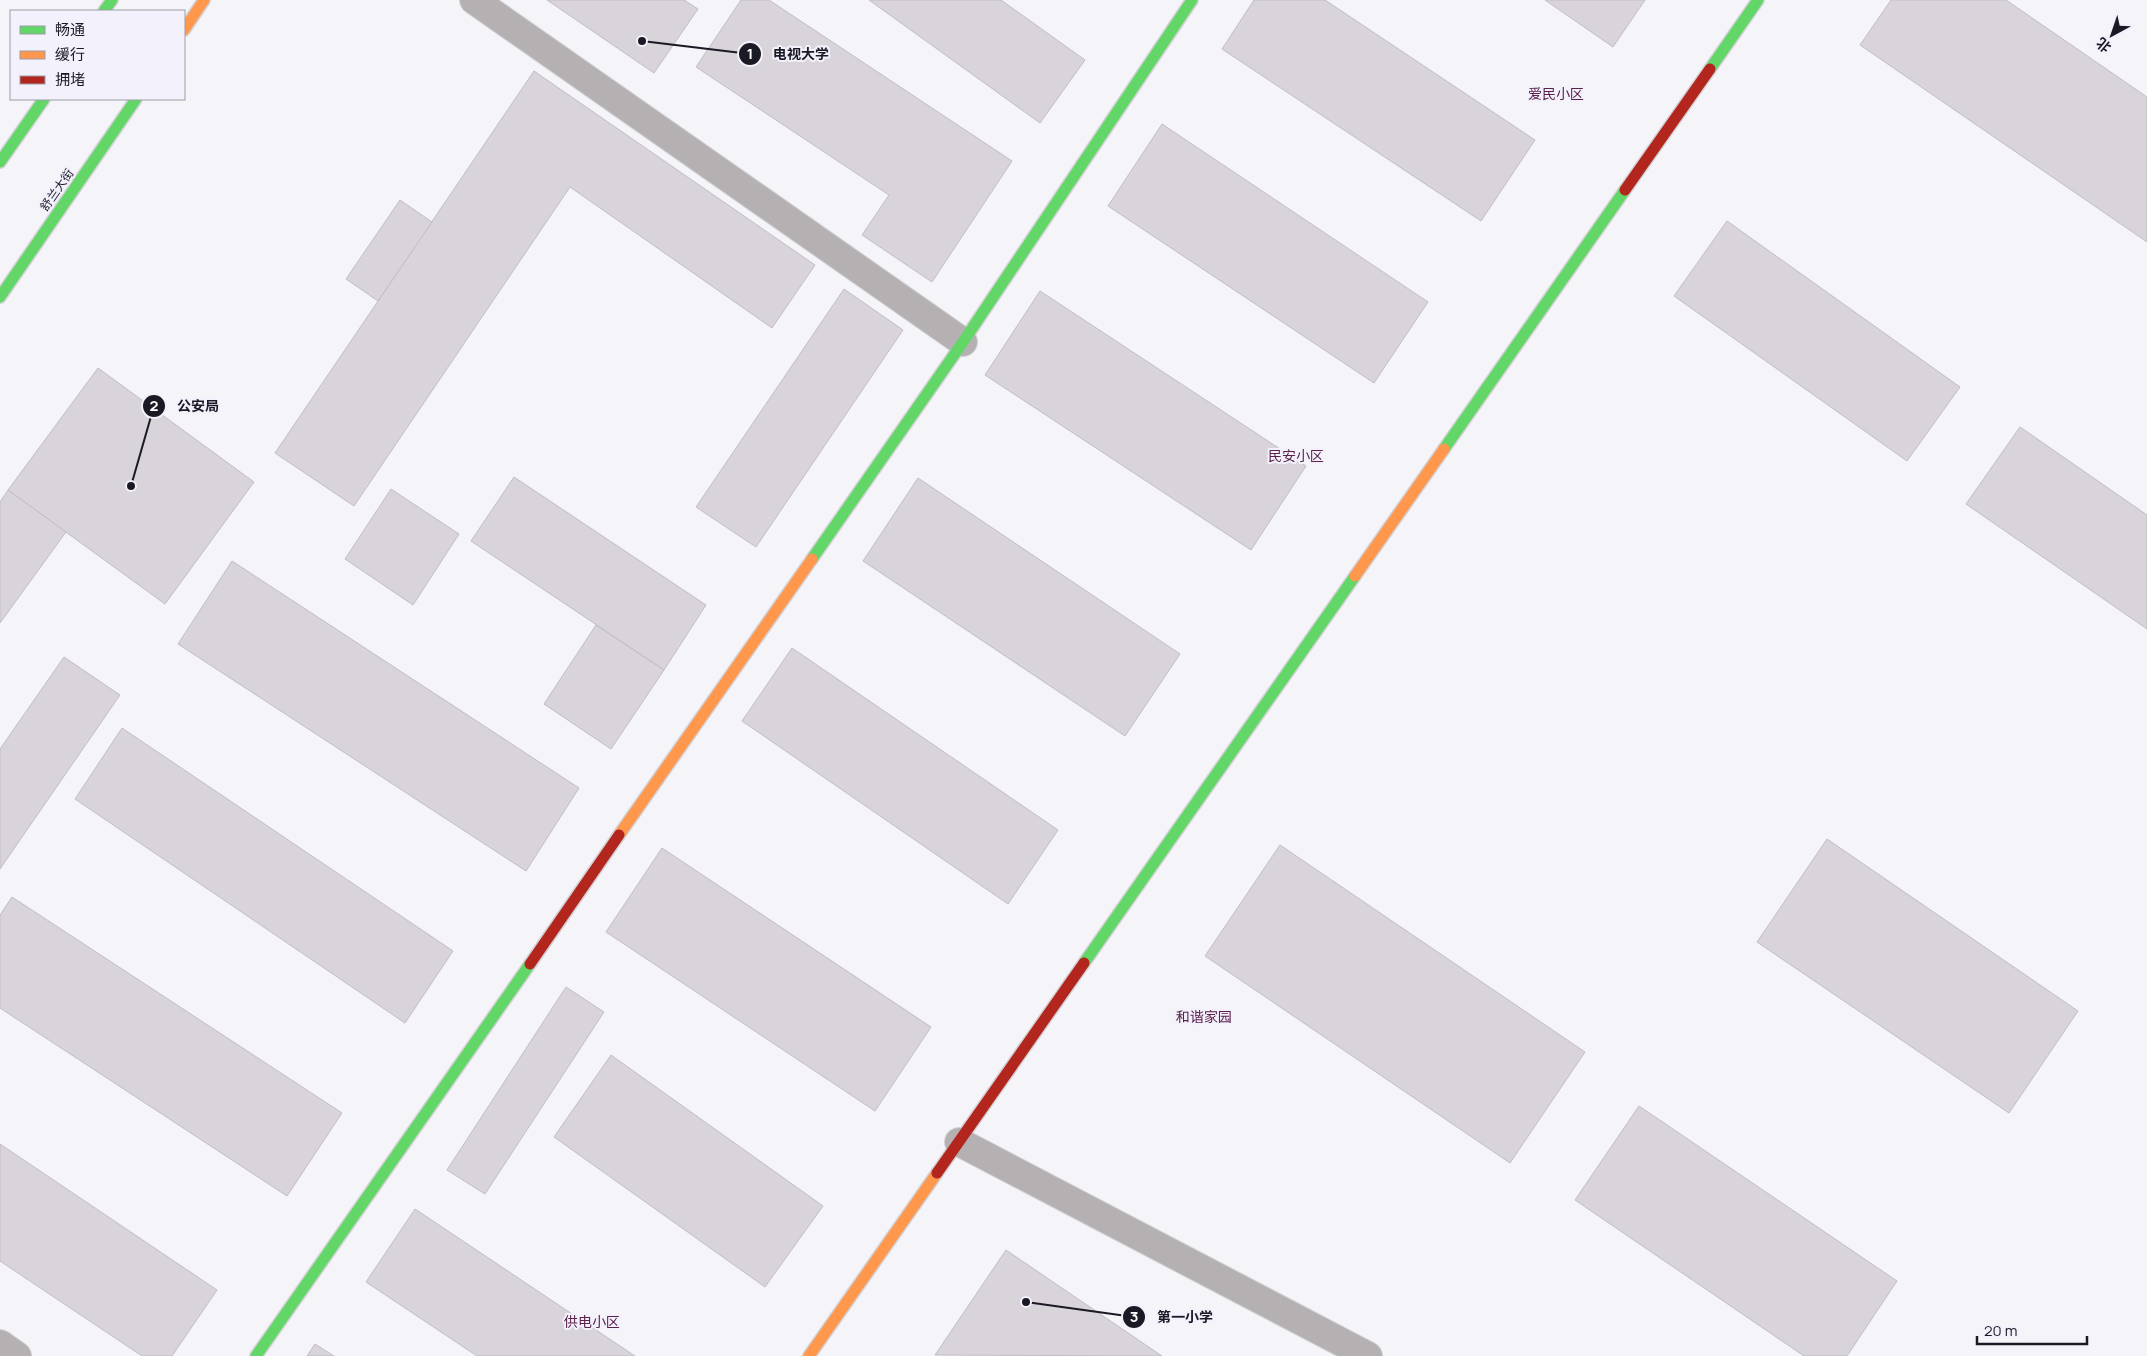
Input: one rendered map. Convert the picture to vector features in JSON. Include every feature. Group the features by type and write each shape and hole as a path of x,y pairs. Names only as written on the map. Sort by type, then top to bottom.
{"street":[{"path":"185,28 204,0"},
{"path":"474,0 964,342"},
{"path":"256,1356 964,342 1192,0"},
{"path":"809,1356 1758,0"},
{"path":"0,162 43,100"},
{"name":"舒兰大街","path":"0,297 135,100"},
{"path":"959,1142 1368,1356"},
{"path":"0,1344 17,1356"}],"building":[{"path":"547,0 684,0 698,9 654,73"},
{"path":"741,0 769,0 1012,161 932,282 862,235 889,195 696,67"},
{"path":"869,0 1001,0 1085,60 1040,123"},
{"path":"1254,0 1325,0 1535,140 1481,221 1222,49"},
{"path":"1545,0 1645,0 1613,47"},
{"path":"1891,0 2006,0 2147,97 2147,242 1860,45"},
{"path":"534,71 815,265 772,328 570,187 354,506 275,453"},
{"path":"1162,124 1428,302 1374,383 1108,206"},
{"path":"400,200 432,222 378,301 346,279"},
{"path":"1727,221 1960,387 1907,461 1674,296"},
{"path":"844,289 903,330 756,547 696,507"},
{"path":"1040,291 1306,466 1251,550 985,375"},
{"path":"98,368 254,482 165,604 8,490"},
{"path":"2020,427 2147,515 2147,629 1966,504"},
{"path":"514,477 706,605 664,670 471,541"},
{"path":"918,478 1180,654 1125,736 863,561"},
{"path":"391,489 459,534 413,605 345,559"},
{"path":"8,490 66,532 0,623 0,502"},
{"path":"232,561 579,788 526,871 178,644"},
{"path":"596,625 664,670 611,749 544,704"},
{"path":"792,648 1058,830 1008,904 742,721"},
{"path":"64,657 120,695 0,869 0,749"},
{"path":"122,728 453,951 405,1023 75,799"},
{"path":"1827,839 2078,1011 2009,1113 1757,942"},
{"path":"1280,845 1585,1052 1510,1163 1205,956"},
{"path":"662,848 931,1027 875,1111 606,932"},
{"path":"12,897 342,1113 287,1196 0,1008 0,915"},
{"path":"566,987 604,1012 485,1194 447,1170"},
{"path":"611,1055 823,1206 765,1287 554,1137"},
{"path":"1639,1106 1897,1281 1847,1356 1804,1356 1575,1200"},
{"path":"0,1144 217,1290 172,1356 142,1356 0,1261"},
{"path":"415,1209 635,1356 477,1356 366,1282"},
{"path":"1006,1250 1162,1356 935,1355"},
{"path":"315,1344 334,1356 307,1356"}],"traffic: fast":[{"path":"105,10 112,0"},
{"path":"812,559 963,342 1192,0"},
{"path":"1710,69 1758,0"},
{"path":"0,162 43,100"},
{"path":"0,297 135,100"},
{"path":"1444,449 1625,190"},
{"path":"1084,963 1355,576"},
{"path":"256,1356 530,964"}],"traffic: slow":[{"path":"185,28 204,0"},
{"path":"1355,576 1444,449"},
{"path":"619,835 812,559"},
{"path":"809,1356 937,1173"}],"traffic: jam":[{"path":"1625,190 1710,69"},
{"path":"530,964 619,835"},
{"path":"937,1173 1084,963"}],"place":[{"name":"电视大学","path":"642,41"},
{"name":"公安局","path":"131,486"},
{"name":"第一小学","path":"1026,1302"}],"district":[{"name":"爱民小区","path":"1556,94"},
{"name":"民安小区","path":"1296,456"},
{"name":"和谐家园","path":"1204,1017"},
{"name":"供电小区","path":"592,1322"}]}
